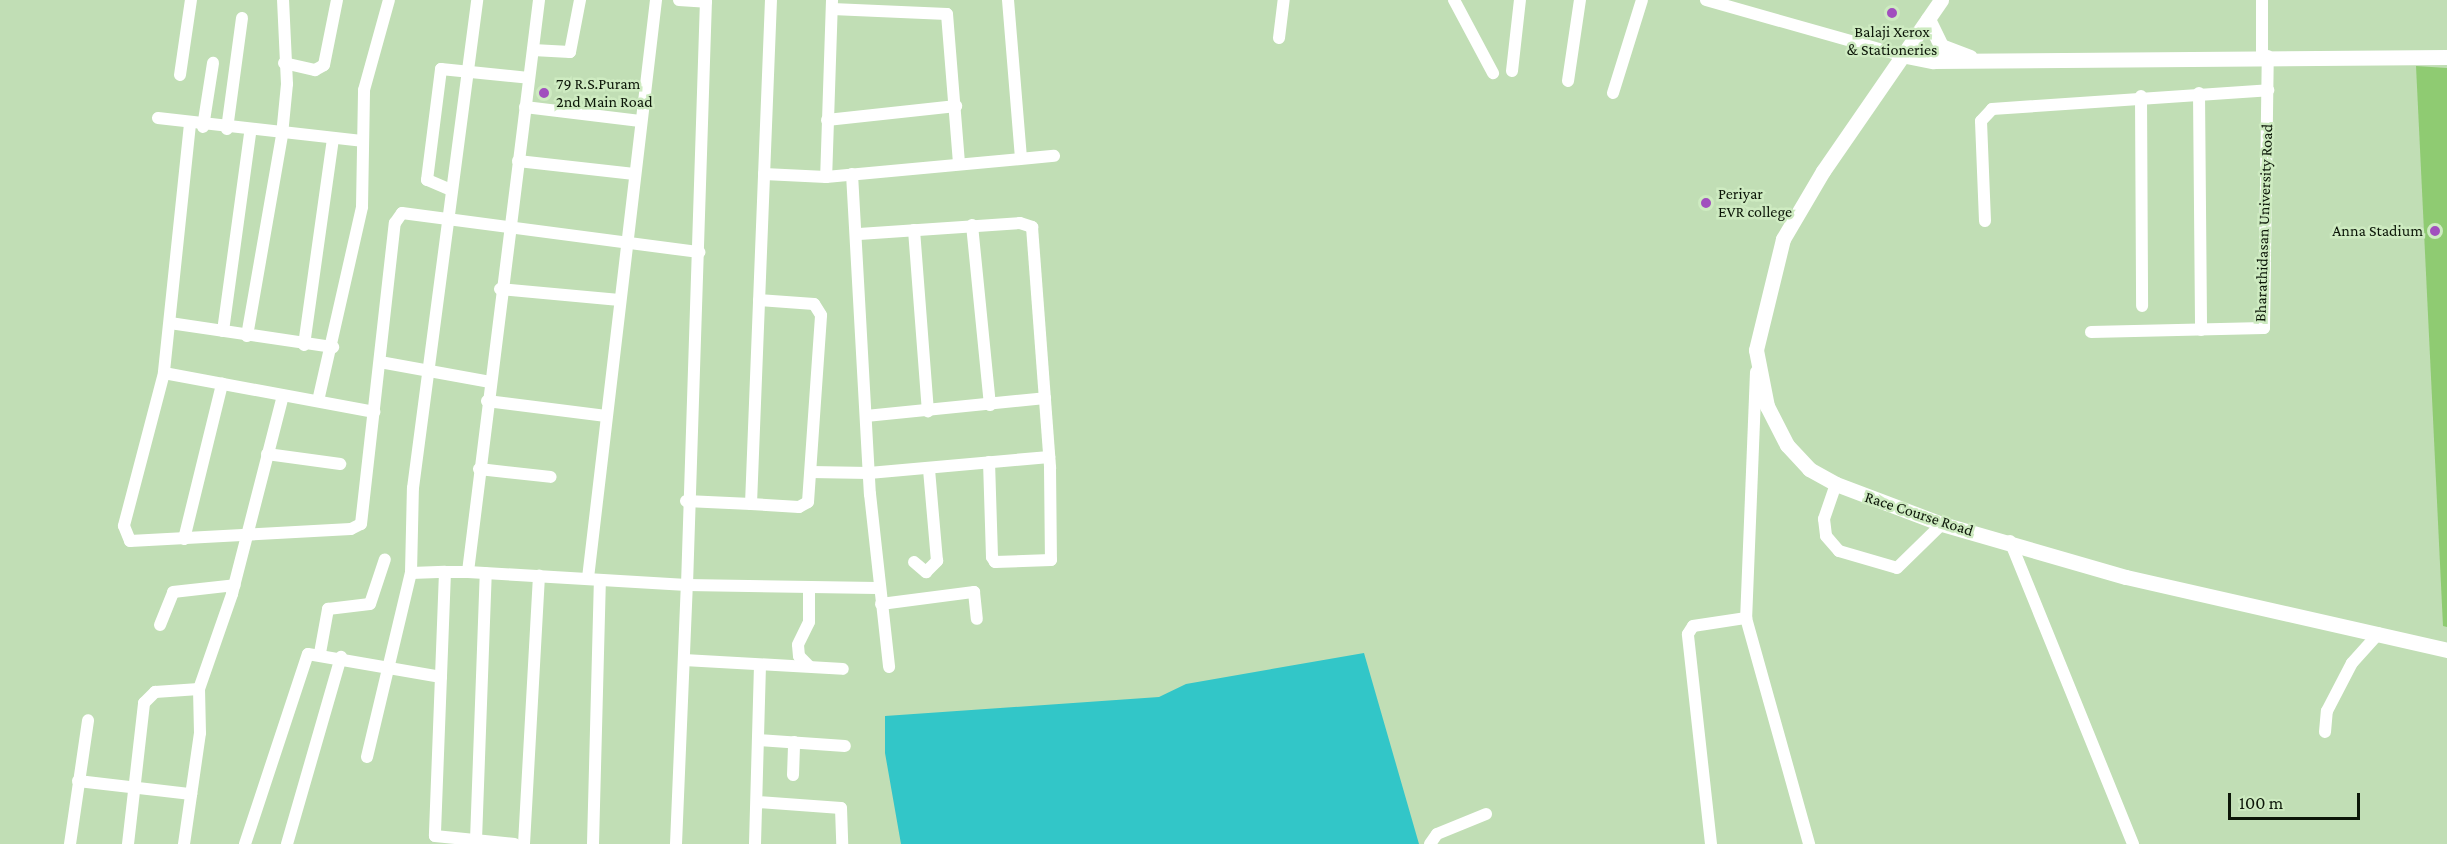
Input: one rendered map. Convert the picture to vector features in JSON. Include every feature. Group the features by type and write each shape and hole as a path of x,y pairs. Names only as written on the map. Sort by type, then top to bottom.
{"main road":[{"name":"Race Course Road","path":"1941,0 1901,55 1783,239 1756,350 1767,406 1787,445 1809,469 1836,484 1942,524 2010,541 2126,576 2447,650"},
{"path":"1928,20 1941,46 1981,60"},
{"path":"1901,55 1933,61 2265,56 2447,57"}],"street":[{"path":"180,75 191,0"},
{"path":"247,336 282,135 283,0"},
{"path":"284,63 315,70 324,65 337,0"},
{"path":"318,401 333,347 362,207 365,79 389,0"},
{"path":"366,757 385,667 411,573 411,512 477,0"},
{"path":"468,572 500,288 539,0"},
{"path":"533,50 570,52 580,0"},
{"path":"593,844 594,579 606,416 625,242 656,0"},
{"path":"676,844 687,585 686,501 699,252 706,1 679,0"},
{"path":"751,504 771,0"},
{"path":"819,0 947,14 959,162"},
{"path":"1008,0 1021,158"},
{"path":"1279,38 1284,0"},
{"path":"1454,0 1493,73"},
{"path":"1512,71 1520,0"},
{"path":"1568,81 1580,0"},
{"path":"1613,93 1642,0"},
{"path":"1706,0 1901,55"},
{"name":"Bharathidasan University Road","path":"2091,332 2264,328 2268,90 2262,0"},
{"path":"826,177 832,3"},
{"path":"227,129 242,18"},
{"path":"213,63 197,125 164,374 123,534 137,542 361,525 395,223 408,213 699,252"},
{"path":"451,190 427,180 440,73 444,66 529,78"},
{"path":"1985,221 1983,114 2141,96 2268,90"},
{"path":"2199,93 2201,330"},
{"path":"2141,96 2142,306"},
{"path":"827,120 956,106"},
{"path":"525,107 640,121"},
{"path":"158,118 250,133 363,141"},
{"path":"223,331 250,133"},
{"path":"304,345 333,138"},
{"path":"764,174 826,177 959,162 1054,156"},
{"path":"518,162 634,174"},
{"path":"852,174 859,234 866,416 877,588 889,667"},
{"path":"859,234 972,225 1032,227 1054,555 1045,562 992,557 989,462"},
{"path":"972,225 990,405"},
{"path":"914,230 928,411"},
{"path":"500,288 619,300"},
{"path":"686,501 805,506 811,472 820,309 759,300"},
{"path":"170,323 304,345 333,347"},
{"path":"1756,350 1746,618 1809,844"},
{"path":"380,362 490,381"},
{"path":"164,374 374,412"},
{"path":"184,539 222,384"},
{"path":"183,844 200,723 198,688 235,585 283,394"},
{"path":"866,416 1045,398"},
{"path":"487,401 606,416"},
{"path":"267,454 340,464"},
{"path":"811,472 869,473 1049,457"},
{"path":"479,469 551,477"},
{"path":"914,562 926,572 937,561 929,469"},
{"path":"1836,484 1824,519 1826,536 1839,551 1897,568 1942,524"},
{"path":"2010,541 2133,844"},
{"path":"320,653 328,609 370,604 385,559"},
{"path":"445,572 435,836 458,841 477,840 515,844"},
{"path":"411,573 468,572 539,575 687,585 877,588"},
{"path":"477,840 486,573"},
{"path":"524,844 539,575"},
{"path":"160,625 173,592 235,585"},
{"path":"809,587 809,621 798,645 799,656 809,666"},
{"path":"881,604 974,592 977,619"},
{"path":"1711,844 1688,634 1693,626 1746,618"},
{"path":"2325,732 2327,711 2352,663 2379,633"},
{"path":"245,844 306,658 320,653 441,677"},
{"path":"287,844 341,657"},
{"path":"684,660 843,669"},
{"path":"755,844 758,802 760,666"},
{"path":"128,844 144,703 155,692 198,688"},
{"path":"70,844 88,720"},
{"path":"759,740 845,746"},
{"path":"793,775 794,742"},
{"path":"78,781 191,794"},
{"path":"758,802 841,808 842,844"},
{"path":"1430,844 1437,834 1486,814"}],"green space":[{"name":"Anna Stadium","path":"2416,66 2447,68 2447,627 2443,626"}],"water":[{"path":"1364,653 1419,844 901,844 885,753 885,716 1159,697 1186,684"}],"place":[{"name":"Balaji Xerox & Stationeries","path":"1892,13"},
{"name":"79 R.S.Puram 2nd Main Road","path":"544,93"},
{"name":"Periyar EVR college","path":"1706,203"},
{"name":"Anna Stadium","path":"2435,231"}]}
